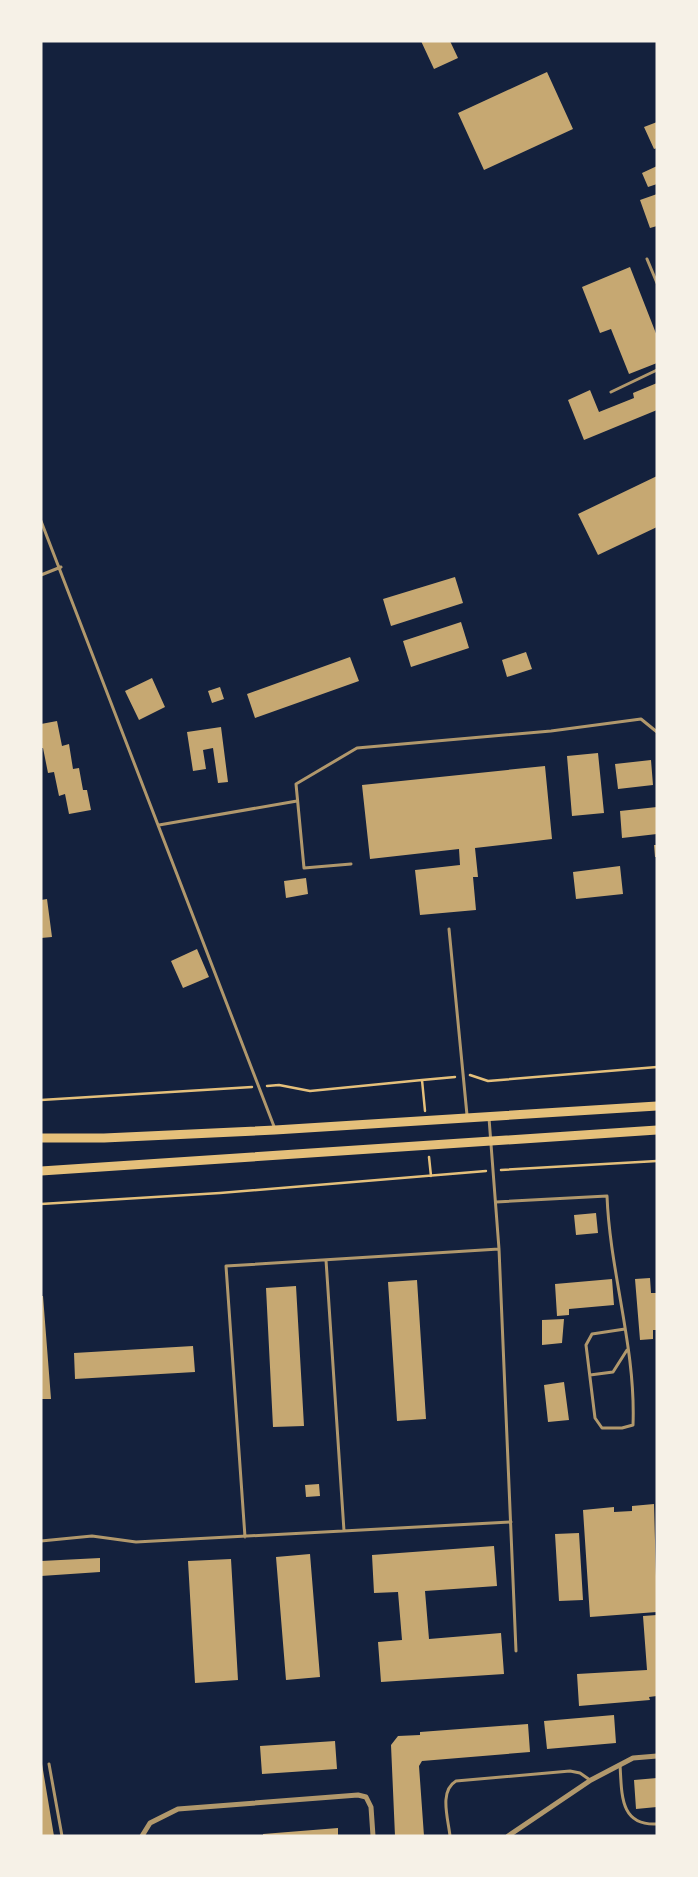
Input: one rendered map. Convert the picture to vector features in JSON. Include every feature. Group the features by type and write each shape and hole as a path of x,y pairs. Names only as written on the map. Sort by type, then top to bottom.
{"main road":[{"path":"41,1138 104,1138 275,1130 657,1106"},
{"path":"41,1171 657,1130"}],"street":[{"path":"508,1836 591,1780 633,1758 657,1756"},
{"path":"142,1836 150,1823 178,1809 358,1795 366,1797 371,1807 373,1836"}],"lane":[{"path":"647,259 657,283"},
{"path":"611,392 657,370"},
{"path":"41,521 61,567 275,1130"},
{"path":"41,575 61,567"},
{"path":"351,864 304,868 296,784 356,748 551,731 640,719 657,732"},
{"path":"159,824 297,801"},
{"path":"449,930 468,1118"},
{"path":"488,1117 499,1249 516,1651"},
{"path":"496,1202 607,1196 625,1329 633,1425 622,1428 602,1428 595,1418 586,1345 592,1334 625,1329"},
{"path":"245,1537 226,1266 499,1249"},
{"path":"326,1260 344,1531"},
{"path":"590,1375 613,1372 627,1350"},
{"path":"41,1541 92,1536 136,1542 511,1522"},
{"path":"49,1764 62,1836"},
{"path":"620,1765 623,1801 626,1811 634,1820 644,1824 657,1824"},
{"path":"450,1836 446,1794 449,1785 456,1780 570,1771 580,1773 591,1780"}],"path":[{"path":"41,1100 279,1085 310,1091 472,1075 488,1081 657,1067"},
{"path":"422,1080 426,1121"},
{"path":"428,1145 431,1176"},
{"path":"41,1204 657,1161"}],"building":[{"path":"421,41 450,41 458,58 434,69"},
{"path":"547,72 573,129 484,170 458,113"},
{"path":"657,122 657,148 654,149 644,127"},
{"path":"657,166 657,184 648,187 642,173"},
{"path":"657,194 657,226 650,228 640,200"},
{"path":"630,267 657,336 657,363 629,374 611,329 600,333 582,287"},
{"path":"657,383 657,410 584,440 568,400 590,390 599,412 634,398 633,393"},
{"path":"657,476 657,527 598,555 578,514"},
{"path":"455,577 463,603 391,626 383,599"},
{"path":"461,622 469,648 411,667 403,641"},
{"path":"526,652 532,669 507,677 502,660"},
{"path":"350,657 359,681 255,718 247,694"},
{"path":"152,678 165,707 139,720 125,691"},
{"path":"220,687 224,699 212,703 208,691"},
{"path":"57,721 62,746 69,744 73,769 79,768 83,790 87,790 91,810 69,814 65,794 59,796 54,772 48,773 43,748 41,748 41,724"},
{"path":"221,727 228,782 218,783 213,748 203,750 206,769 193,771 187,732"},
{"path":"598,753 604,813 572,816 567,756"},
{"path":"651,760 653,785 618,789 615,764"},
{"path":"545,766 552,839 475,848 478,877 473,877 476,910 420,915 415,870 460,865 459,849 370,859 362,785"},
{"path":"657,807 657,834 622,838 620,811"},
{"path":"654,845 657,845 657,857 655,857"},
{"path":"620,866 623,894 576,899 573,872"},
{"path":"306,878 308,894 286,898 284,881"},
{"path":"47,899 52,937 41,938 41,900"},
{"path":"197,949 209,977 183,988 171,961"},
{"path":"596,1213 598,1233 576,1235 574,1215"},
{"path":"650,1278 651,1293 657,1293 657,1330 653,1330 653,1339 640,1340 635,1279"},
{"path":"612,1279 614,1305 569,1309 569,1315 557,1316 555,1284"},
{"path":"417,1280 426,1419 397,1421 388,1282"},
{"path":"296,1286 304,1426 273,1427 266,1288"},
{"path":"41,1296 43,1296 51,1399 41,1399"},
{"path":"564,1319 562,1343 542,1345 542,1320"},
{"path":"193,1346 195,1372 75,1379 74,1353"},
{"path":"564,1382 569,1420 548,1422 544,1385"},
{"path":"319,1484 320,1496 306,1497 305,1485"},
{"path":"654,1504 657,1612 590,1617 583,1510 614,1507 614,1512 632,1511 632,1506"},
{"path":"579,1533 583,1600 559,1601 555,1534"},
{"path":"494,1546 497,1586 425,1591 429,1639 501,1633 504,1674 381,1682 378,1642 402,1640 398,1592 374,1593 372,1555"},
{"path":"310,1554 320,1677 286,1680 276,1557"},
{"path":"100,1558 100,1572 41,1576 41,1561"},
{"path":"231,1559 238,1680 195,1683 188,1561"},
{"path":"657,1615 657,1696 649,1697 650,1700 579,1706 577,1674 647,1670 643,1616"},
{"path":"614,1715 616,1743 547,1749 544,1721"},
{"path":"528,1724 530,1752 422,1761 419,1766 424,1836 395,1836 391,1745 398,1736 420,1735 420,1732"},
{"path":"335,1741 337,1769 262,1774 260,1746"},
{"path":"42,1764 54,1836 42,1836"},
{"path":"657,1778 657,1807 636,1809 634,1780"},
{"path":"338,1828 338,1836 263,1836 263,1834"}]}
